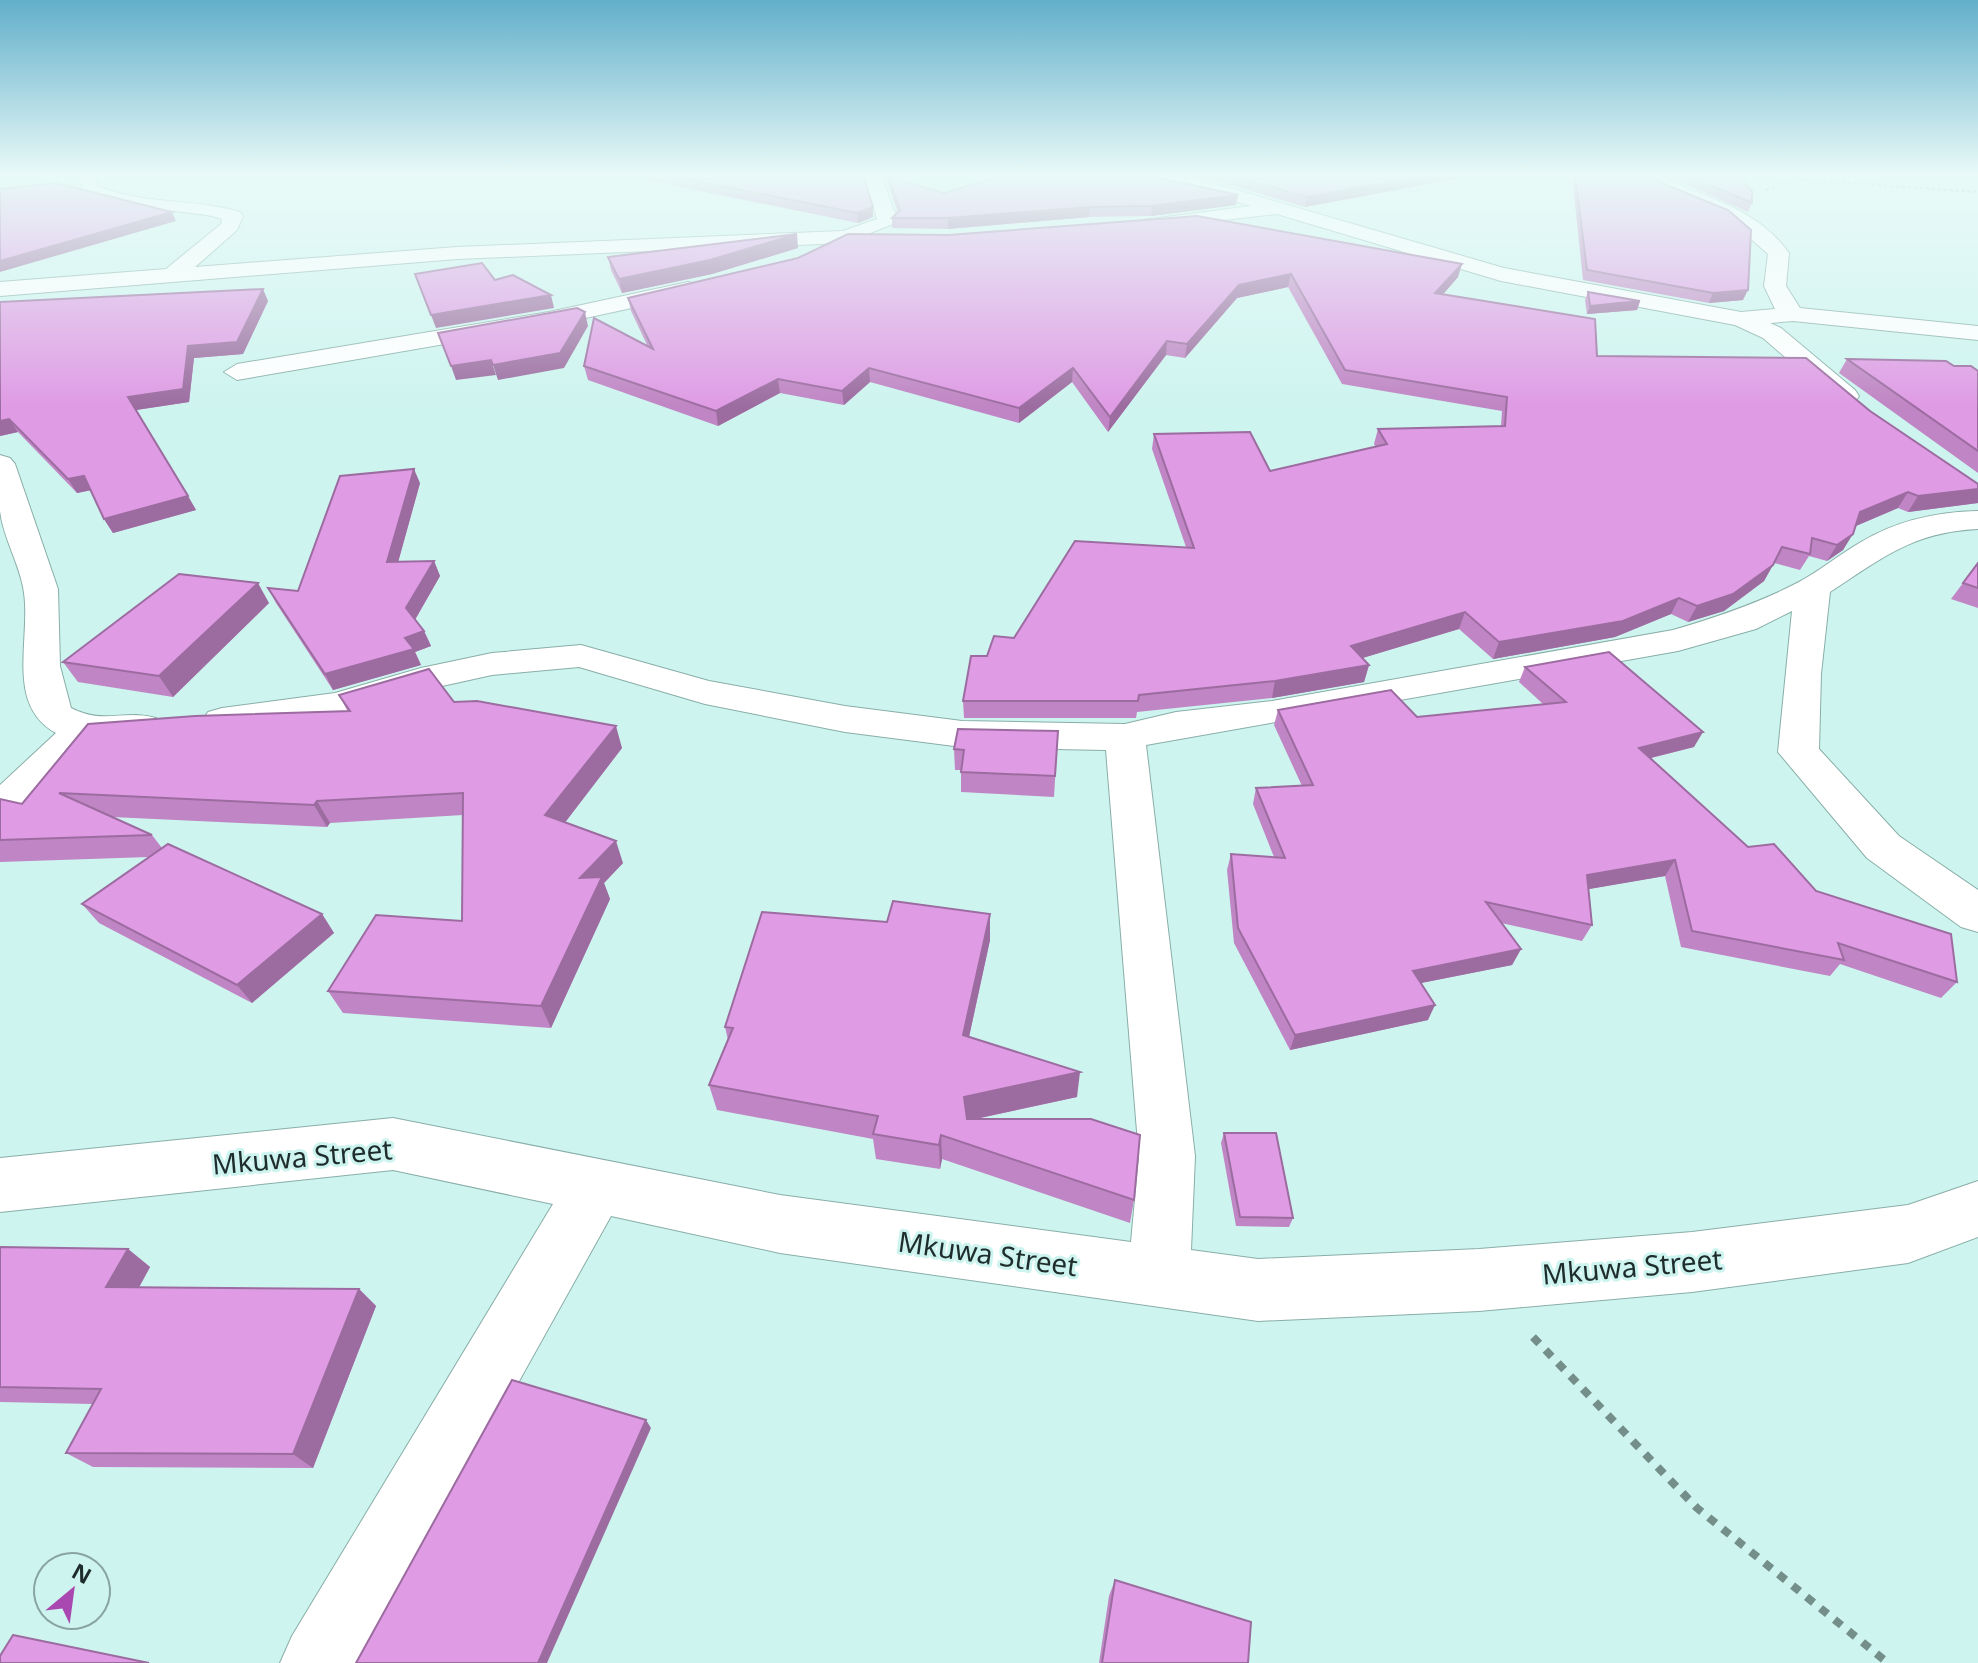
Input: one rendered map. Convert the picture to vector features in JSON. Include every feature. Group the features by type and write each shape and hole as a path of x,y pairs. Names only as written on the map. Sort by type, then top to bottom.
{"street":[{"path":"174,274 199,253"},
{"path":"0,289 467,253"},
{"path":"791,263 813,253"},
{"path":"1429,253 1501,274 1741,319 1772,333 1861,408"},
{"path":"1779,253 1772,283 1777,299 1793,314"},
{"path":"237,372 549,319 715,283"},
{"path":"1741,319 1793,314 1978,333"},
{"path":"0,464 41,589 41,666 53,715 83,731 338,705 434,676 492,664 581,656 705,692 845,719 962,734 1125,737 1176,725 1272,713 1678,640 1743,621 1813,588 1894,534 1940,520 1978,520"},
{"path":"1813,588 1802,674 1798,752 1883,847 1978,914"},
{"path":"0,810 83,731"},
{"path":"1125,737 1167,1156 1159,1277"},
{"name":"Mkuwa Street","path":"0,1185 393,1144 780,1224 1258,1290 1479,1280 1692,1262 1908,1234 1978,1209"},
{"path":"319,1663 596,1187"}],"path":[{"path":"1479,1280 1697,1508 1888,1663"}],"building":[{"path":"0,253 29,253 0,261"},
{"path":"644,253 735,253 619,279 608,257"},
{"path":"809,253 1399,253 1462,264 1435,293 1595,319 1597,356 1806,358 1870,411 1978,484 1978,489 1918,496 1908,492 1860,512 1853,534 1837,545 1812,538 1810,554 1782,547 1773,565 1733,594 1697,606 1679,598 1623,621 1499,642 1465,612 1351,646 1369,665 1275,681 1139,695 1138,701 963,701 971,656 987,656 994,636 1014,638 1075,541 1194,548 1154,434 1250,432 1270,471 1387,444 1378,429 1505,426 1507,397 1345,370 1291,274 1239,285 1187,344 1167,341 1110,417 1073,368 1019,408 869,368 842,391 778,379 716,411 584,366 594,318 653,349 628,298 798,258"},
{"path":"1585,253 1750,253 1748,290 1713,293 1587,270"},
{"path":"482,263 495,280 513,275 551,295 431,315 415,274"},
{"path":"263,289 237,342 188,346 183,389 128,397 188,496 104,519 84,476 68,479 9,419 0,421 0,302"},
{"path":"1588,292 1640,301 1590,306"},
{"path":"577,308 585,312 560,353 493,365 491,360 451,366 438,333"},
{"path":"1847,359 1946,361 1954,366 1971,366 1978,371 1978,451"},
{"path":"414,469 387,562 434,561 406,608 424,631 405,638 414,649 325,674 268,588 298,591 340,476"},
{"path":"1978,563 1978,588 1963,583"},
{"path":"179,574 258,583 159,676 63,662"},
{"path":"1609,652 1703,732 1639,748 1748,847 1774,844 1816,891 1951,934 1957,982 1838,943 1844,960 1692,931 1675,860 1587,875 1592,925 1486,902 1521,949 1413,971 1435,1005 1295,1035 1238,928 1231,854 1285,858 1256,788 1313,785 1278,710 1391,690 1417,717 1566,702 1525,667"},
{"path":"429,669 454,702 477,701 616,726 545,815 616,841 580,878 602,877 541,1006 328,991 376,915 462,921 463,793 317,801 314,805 59,793 152,835 0,840 0,799 22,804 88,724 195,716 350,711 339,695"},
{"path":"958,729 1058,731 1055,776 961,772 964,750 954,749"},
{"path":"168,844 322,914 237,985 82,904"},
{"path":"893,901 990,914 963,1035 1080,1072 964,1097 967,1119 1091,1119 1140,1135 1134,1200 941,1135 939,1145 873,1134 878,1116 709,1085 733,1028 725,1027 762,912 887,922"},
{"path":"1224,1133 1276,1133 1293,1218 1240,1217"},
{"path":"0,1247 128,1249 106,1287 359,1289 293,1454 66,1453 101,1389 0,1387"},
{"path":"512,1380 646,1420 538,1663 356,1663"},
{"path":"1115,1580 1251,1622 1248,1663 1102,1663"},
{"path":"13,1635 149,1663 0,1663 0,1656"}]}
